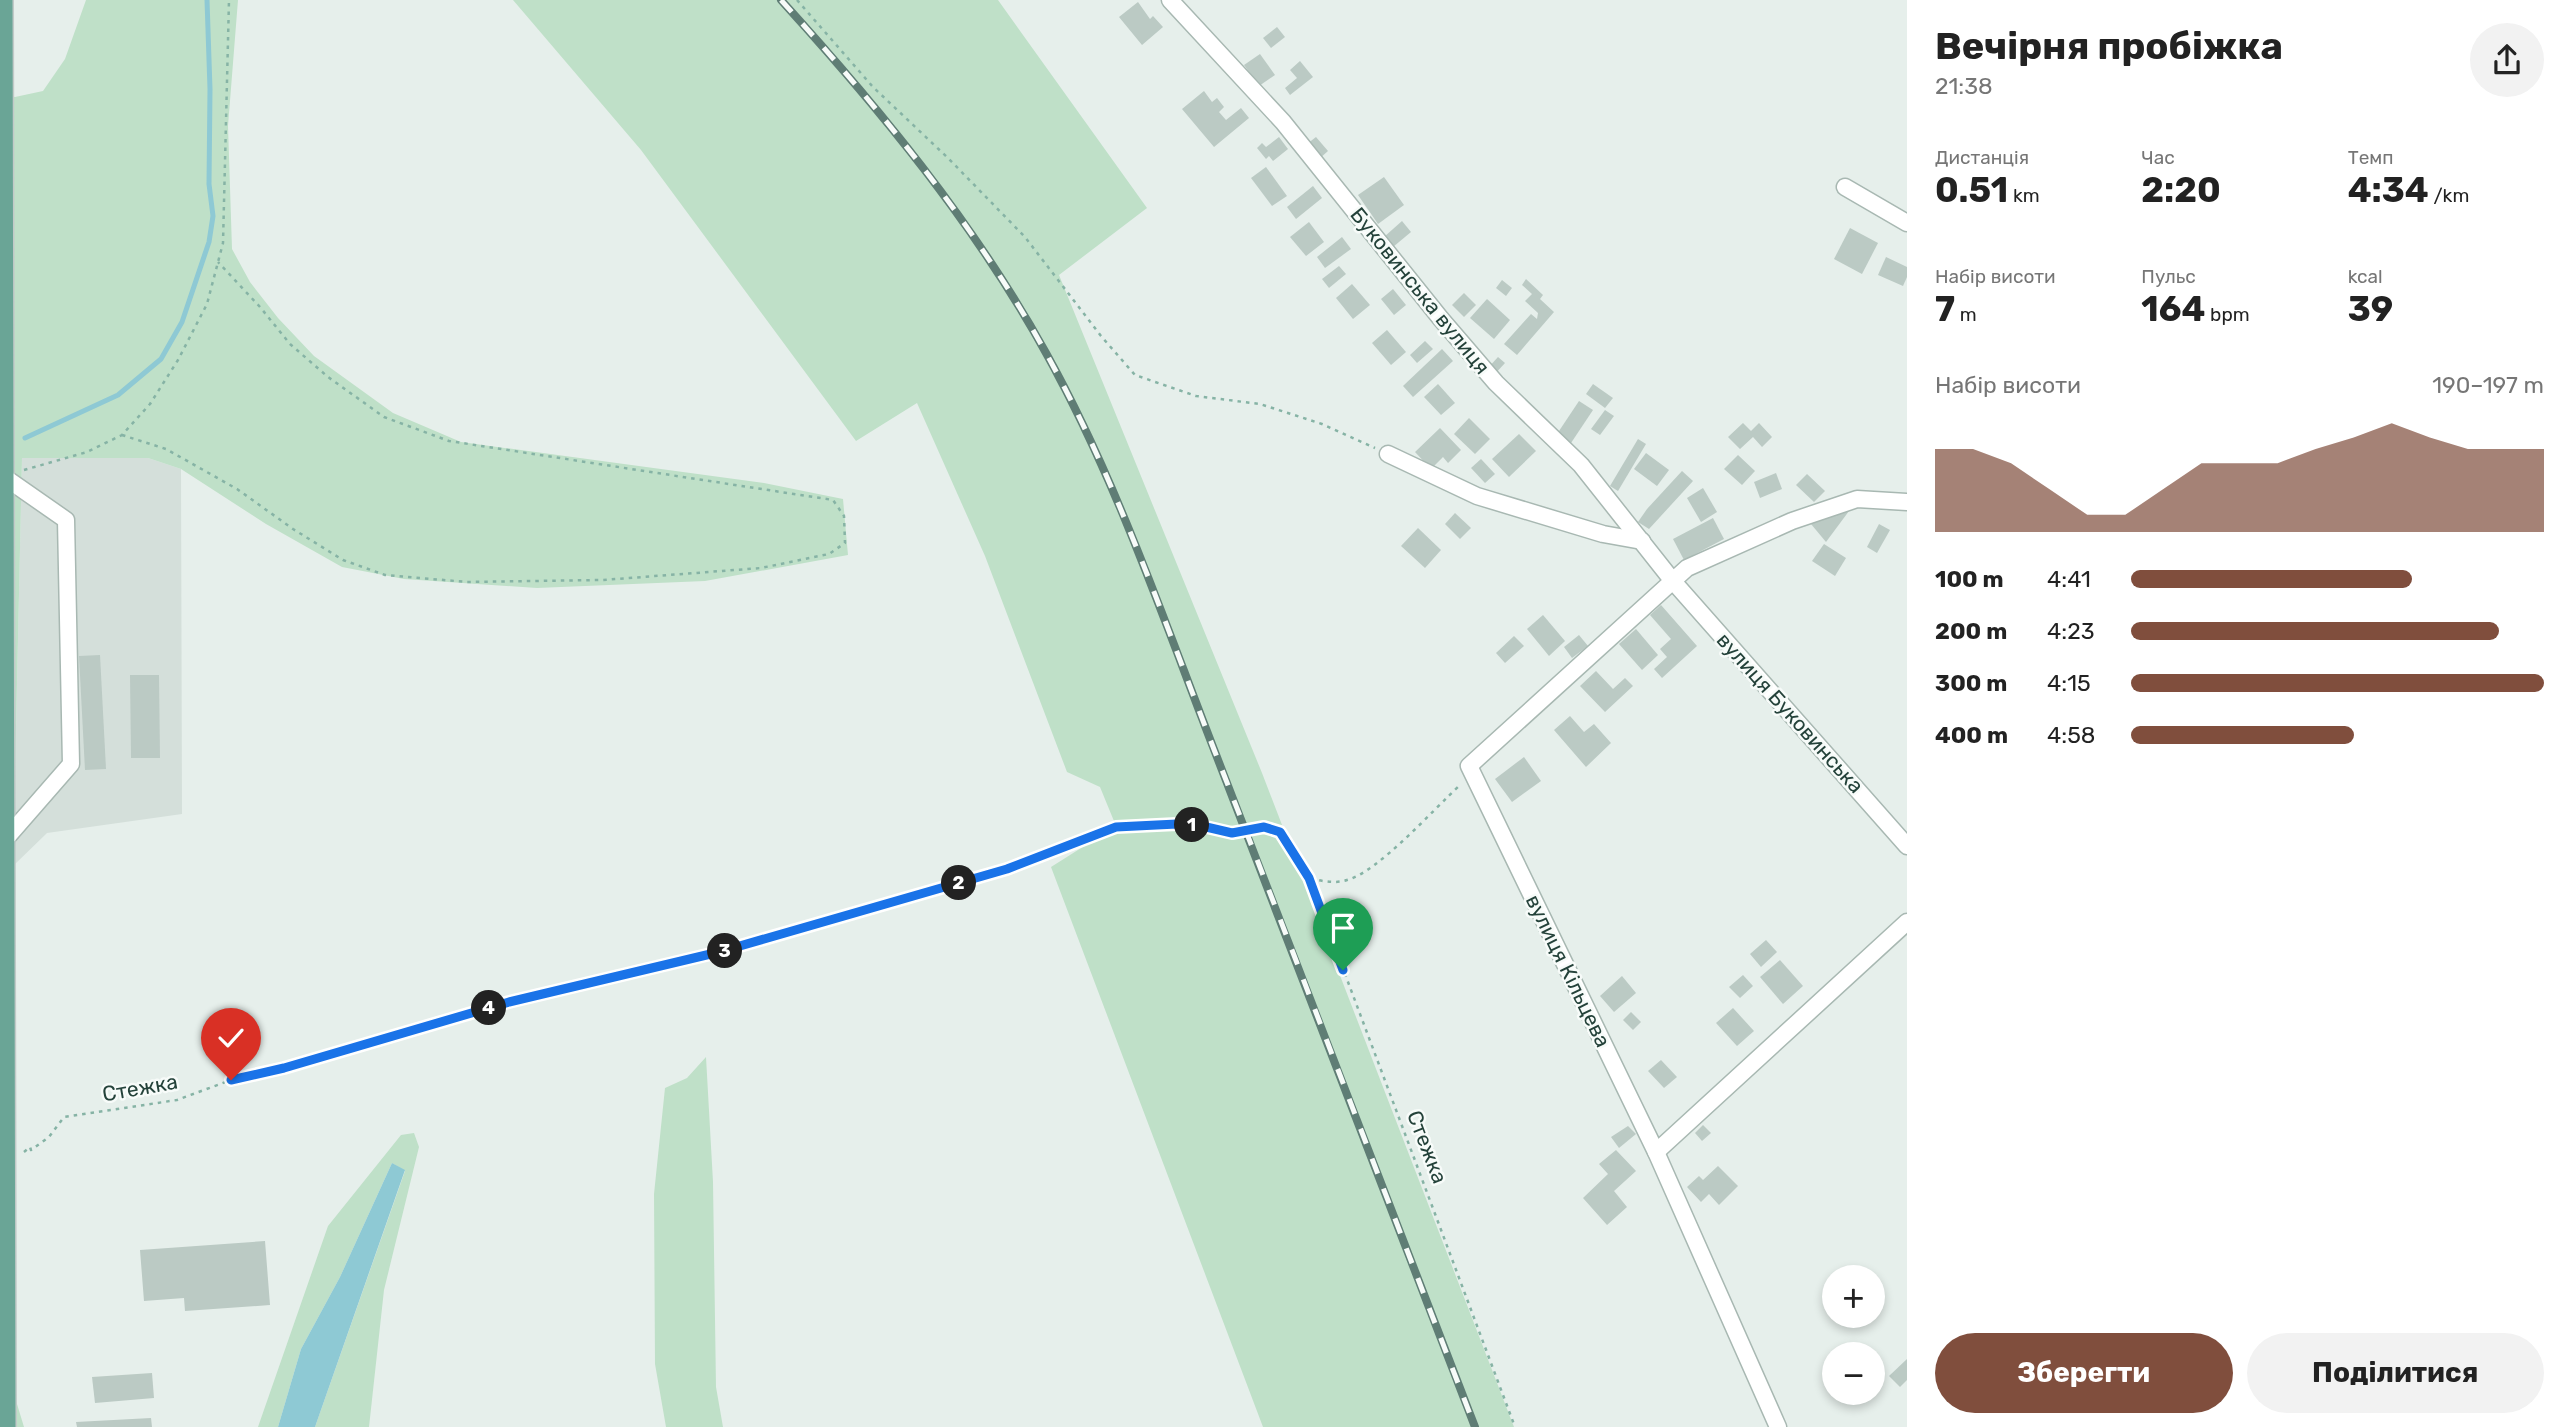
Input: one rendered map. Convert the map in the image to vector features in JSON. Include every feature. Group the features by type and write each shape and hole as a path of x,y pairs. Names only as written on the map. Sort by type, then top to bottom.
{"main road":[{"path":"2,0 5,1427"}],"street":[{"name":"Буковинська вулиця","path":"1170,0 1283,122 1441,320 1496,383 1581,465 1672,580"},
{"path":"1845,187 1907,223"},
{"path":"1388,454 1476,496 1603,534 1642,541"},
{"path":"4,476 66,520 71,764 4,842"},
{"path":"1472,773 1469,766 1687,568 1792,521 1857,499 1907,502"},
{"name":"вулиця Буковинська","path":"1672,580 1907,846"},
{"name":"вулиця Кільцева","path":"1472,773 1656,1152 1778,1427"},
{"path":"1656,1152 1907,922"}],"path":[{"path":"4,476 87,452 122,435 150,404 207,304 223,243 229,0"},
{"path":"797,0 873,87 948,158 1025,237 1101,336 1135,375 1196,396 1272,408 1322,424 1388,454"},
{"path":"122,435 166,449 237,489 293,530 343,560 385,575 467,582 603,580 761,568 829,554 845,543 844,516 833,500 449,441 384,417 328,377 290,344 218,262"},
{"path":"1309,878 1346,881 1368,872 1472,773"},
{"name":"Стежка","path":"22,1154 30,1147 31,1150 42,1143 64,1117 177,1100 231,1080 298,1064 509,1002 719,952 1007,869 1116,827 1177,824 1232,833 1264,827 1280,832 1309,878 1515,1427"}],"shaded area":[{"path":"22,457 148,458 181,469 182,814 47,833 13,866"}],"green space":[{"path":"86,0 238,0 228,126 232,249 250,282 278,318 314,356 393,413 461,442 764,483 843,499 848,555 705,581 537,588 404,579 342,567 266,524 181,469 148,458 22,458 13,866 15,1247 10,1381 24,1427 0,1427 0,95 15,97 43,91 65,59"},
{"path":"513,0 998,0 1147,208 1059,275 1262,773 1514,1427 1263,1427 1051,867 1116,826 1100,787 1067,772 985,556 917,403 856,441 641,150"},
{"path":"706,1057 713,1182 716,1387 723,1427 666,1427 655,1364 654,1194 665,1088 687,1078"},
{"path":"414,1133 419,1147 384,1290 369,1427 315,1427 405,1171 392,1163 340,1277 301,1349 278,1427 258,1427 328,1226 401,1135"}],"water":[{"path":"392,1163 405,1170 315,1427 278,1427 301,1349 340,1277"}],"building":[{"path":"1138,2 1150,19 1153,16 1163,27 1142,45 1119,17"},
{"path":"1277,27 1285,37 1271,48 1263,38"},
{"path":"1260,54 1275,75 1259,86 1244,65"},
{"path":"1300,61 1313,77 1290,95 1285,88 1297,78 1290,70"},
{"path":"1204,91 1212,102 1217,98 1224,107 1219,112 1226,120 1241,108 1249,118 1214,147 1182,109"},
{"path":"1279,137 1288,149 1273,161 1269,156 1266,159 1257,148 1262,143 1266,147"},
{"path":"1316,137 1328,151 1319,159 1307,144"},
{"path":"1266,167 1287,196 1272,206 1251,178"},
{"path":"1384,177 1404,205 1378,224 1358,195"},
{"path":"1313,186 1322,198 1296,219 1287,207"},
{"path":"1402,221 1411,232 1393,247 1384,237"},
{"path":"1309,222 1324,242 1306,256 1290,237"},
{"path":"1850,228 1878,243 1862,274 1834,259"},
{"path":"1342,237 1351,249 1325,268 1317,257"},
{"path":"1886,257 1907,267 1903,286 1878,275"},
{"path":"1339,266 1346,274 1329,288 1322,279"},
{"path":"1526,279 1543,295 1540,299 1554,312 1517,355 1504,344 1531,314 1537,319 1538,313 1525,301 1532,294 1522,285"},
{"path":"1502,280 1512,288 1506,296 1496,288"},
{"path":"1352,284 1370,305 1353,319 1336,298"},
{"path":"1393,289 1406,305 1394,315 1381,299"},
{"path":"1464,293 1476,305 1464,317 1452,305"},
{"path":"1487,299 1510,320 1494,339 1470,318"},
{"path":"1387,330 1406,352 1391,365 1372,343"},
{"path":"1425,341 1433,349 1417,363 1410,355"},
{"path":"1442,349 1453,361 1413,397 1403,386"},
{"path":"1498,357 1505,363 1494,375 1487,369"},
{"path":"1438,384 1455,403 1441,415 1424,397"},
{"path":"1593,384 1613,398 1605,408 1586,394"},
{"path":"1579,401 1593,410 1569,446 1555,437"},
{"path":"1605,410 1614,416 1600,435 1591,429"},
{"path":"1469,418 1490,439 1475,454 1454,434"},
{"path":"1743,423 1751,431 1759,423 1772,437 1762,447 1753,437 1740,449 1728,437"},
{"path":"1440,428 1461,450 1448,463 1443,457 1431,469 1415,452"},
{"path":"1519,434 1536,451 1509,477 1492,459"},
{"path":"1638,439 1646,444 1618,491 1610,486"},
{"path":"1646,453 1669,470 1657,486 1634,469"},
{"path":"1738,455 1755,471 1742,485 1724,469"},
{"path":"1481,459 1495,474 1485,483 1471,468"},
{"path":"1682,471 1693,481 1649,529 1638,522 1647,509"},
{"path":"1776,473 1782,489 1760,498 1754,482"},
{"path":"1807,474 1825,491 1814,502 1796,485"},
{"path":"1703,488 1717,512 1701,522 1687,498"},
{"path":"1849,511 1826,542 1811,524"},
{"path":"1455,513 1471,528 1460,539 1445,524"},
{"path":"1713,518 1724,539 1684,560 1673,539"},
{"path":"1879,524 1890,530 1877,553 1867,547"},
{"path":"1418,528 1441,550 1425,568 1401,546"},
{"path":"1824,544 1846,558 1835,576 1812,561"},
{"path":"1661,605 1697,646 1662,678 1654,669 1667,657 1660,649 1671,639 1650,615"},
{"path":"1543,615 1565,641 1549,656 1527,629"},
{"path":"1636,629 1658,655 1642,670 1619,644"},
{"path":"1579,635 1588,646 1572,658 1564,647"},
{"path":"1514,636 1524,646 1505,663 1496,653"},
{"path":"100,655 106,769 85,770 79,656"},
{"path":"1596,671 1613,689 1625,678 1633,686 1605,712 1580,686"},
{"path":"130,675 159,675 160,758 131,758"},
{"path":"1570,716 1584,732 1594,724 1611,743 1586,767 1554,730"},
{"path":"1524,757 1541,781 1512,802 1495,779"},
{"path":"1766,940 1777,952 1761,967 1750,954"},
{"path":"1780,960 1803,986 1783,1004 1760,977"},
{"path":"1743,975 1753,986 1740,998 1729,987"},
{"path":"1622,976 1636,993 1614,1012 1600,996"},
{"path":"1733,1008 1754,1031 1737,1046 1716,1023"},
{"path":"1631,1012 1641,1022 1633,1030 1623,1020"},
{"path":"1661,1060 1677,1077 1664,1088 1648,1071"},
{"path":"1703,1125 1711,1133 1702,1141 1695,1133"},
{"path":"1628,1126 1636,1134 1619,1148 1611,1137"},
{"path":"1616,1150 1636,1171 1614,1191 1627,1207 1607,1225 1583,1198 1608,1174 1599,1164"},
{"path":"1718,1166 1738,1186 1719,1205 1709,1194 1701,1202 1687,1187 1699,1176 1703,1180"},
{"path":"265,1241 270,1305 185,1311 184,1298 144,1301 140,1250"},
{"path":"1907,1359 1907,1380 1900,1387 1889,1376"},
{"path":"152,1373 154,1398 95,1403 92,1377"},
{"path":"151,1418 152,1427 77,1427 76,1422"}],"waterway":[{"path":"25,438 118,395 161,359 182,322 209,242 213,216 209,184 207,0"}],"railway":[{"path":"781,0 889,125 957,213 1018,305 1046,353 1095,450 1137,550 1475,1427"}],"route":[{"path":"231,1080 284,1068 509,1002 719,952 1007,869 1116,827 1177,824 1232,833 1264,827 1280,832 1309,878 1343,970"}]}
